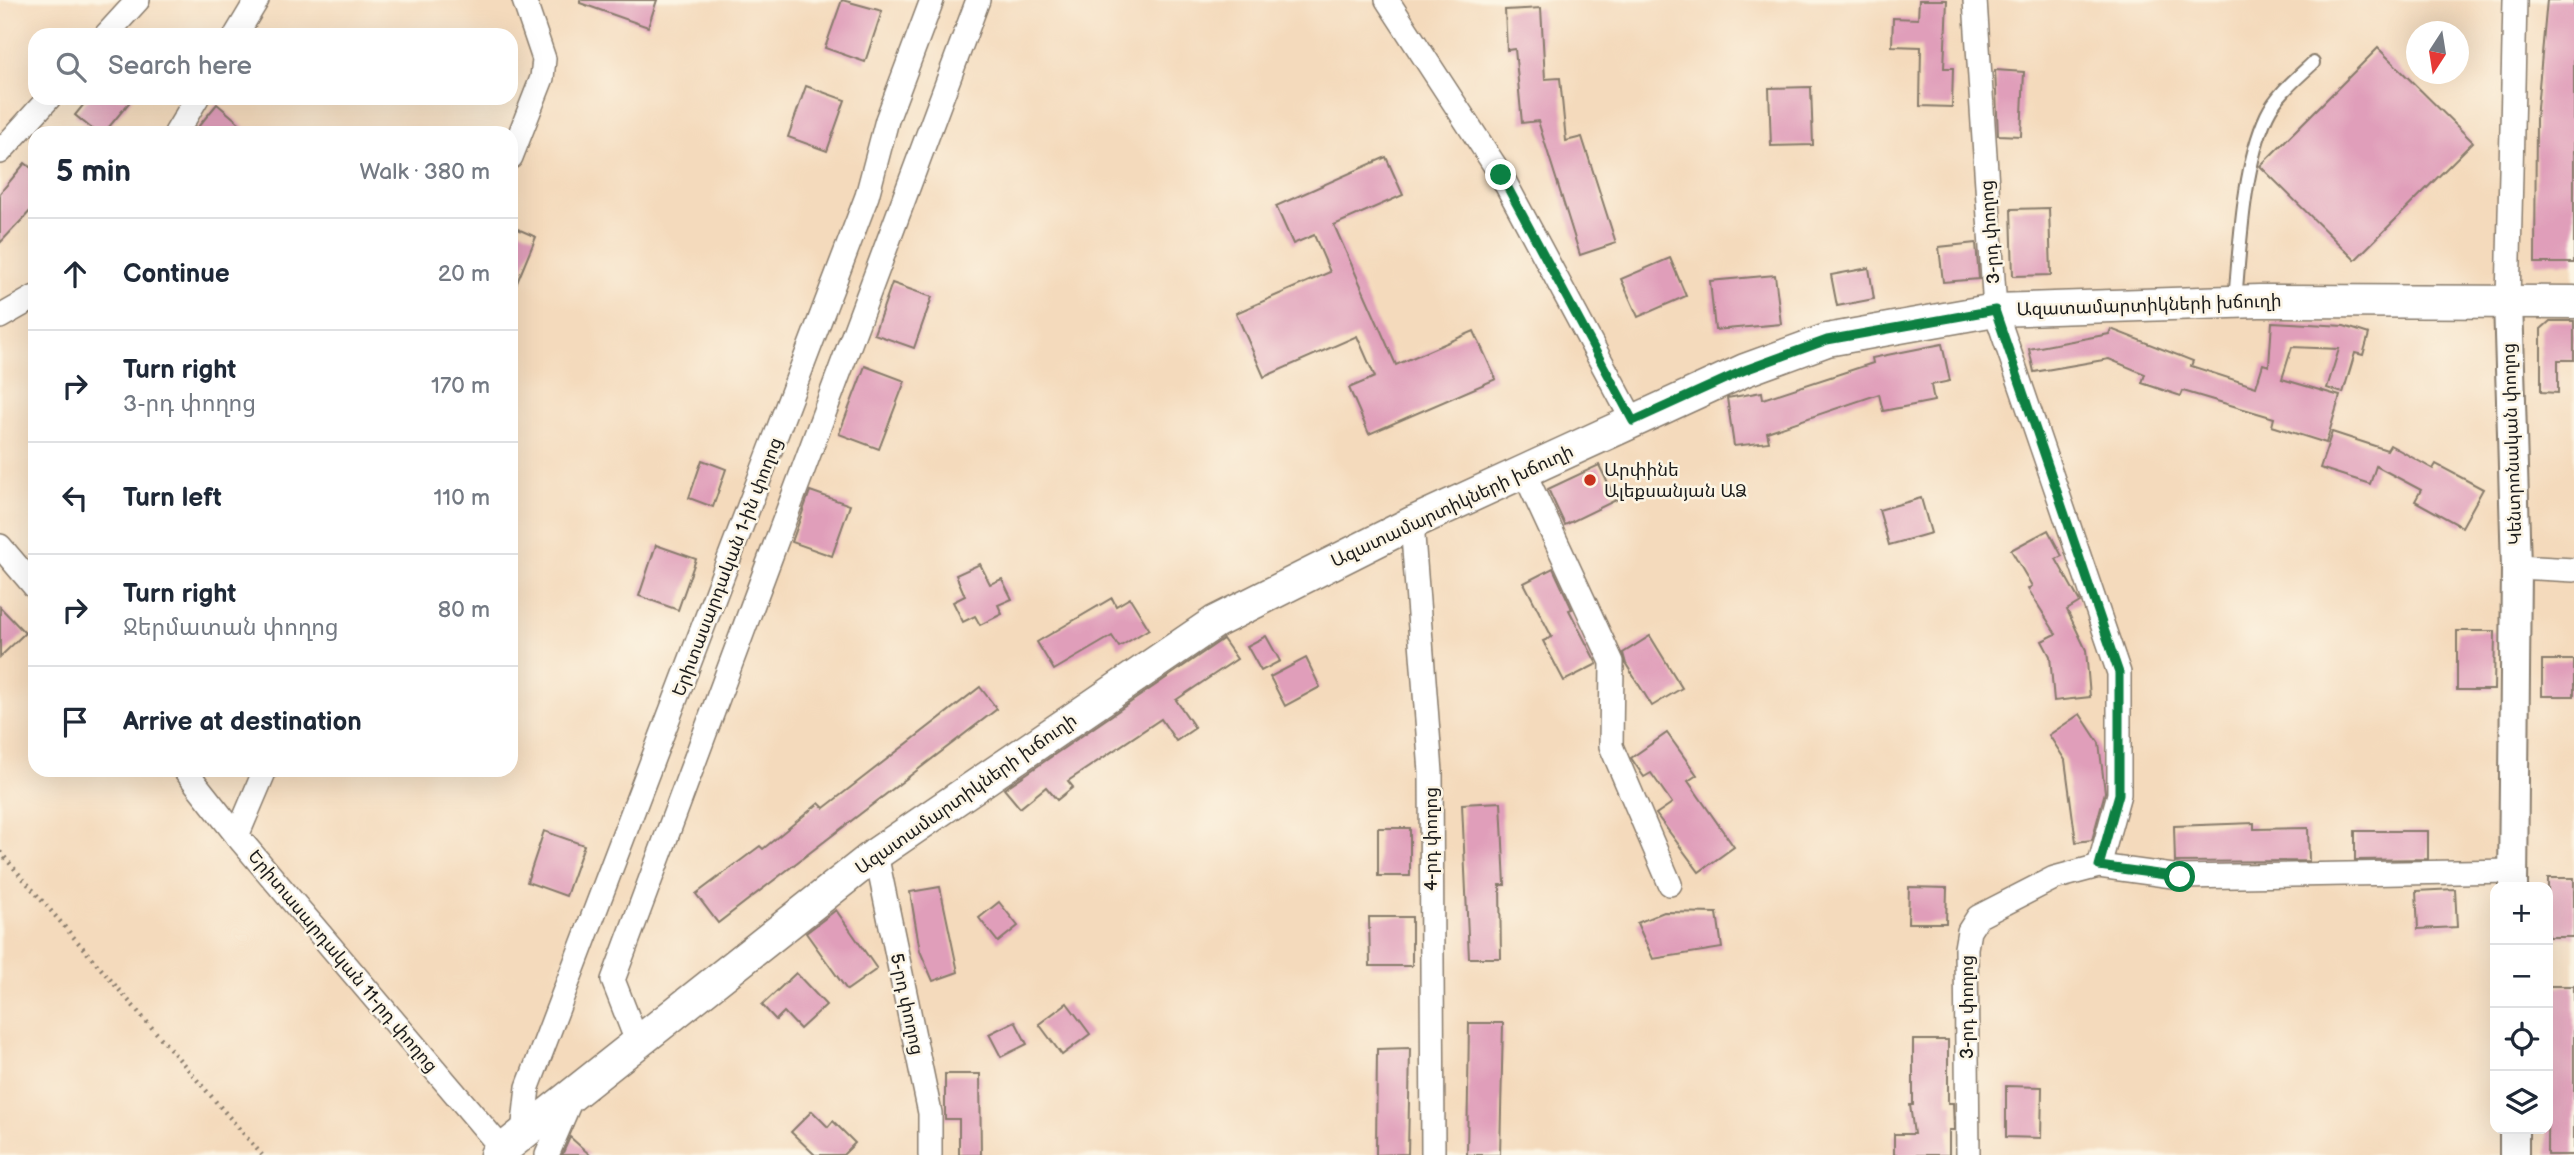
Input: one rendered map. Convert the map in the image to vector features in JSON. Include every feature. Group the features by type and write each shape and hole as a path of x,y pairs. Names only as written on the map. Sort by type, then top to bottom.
{"main road":[{"name":"Ազատամարտիկների խճուղի","path":"507,1146 876,854 1215,622 1412,523 1745,370 1827,340 1995,310 2235,302 2574,302"}],"street":[{"path":"112,28 138,0"},
{"path":"240,28 257,0"},
{"path":"518,139 542,78 544,59 524,0"},
{"name":"Երիտասարդական 1-ին փողոց","path":"507,1146 867,196 887,120 932,0"},
{"path":"638,1044 613,980 978,0"},
{"path":"1387,0 1501,175 1633,421"},
{"name":"3-րդ փողոց","path":"1968,1155 1966,948 1969,931 1978,917 2044,884 2099,866 2119,794 2119,673 1995,310 1975,0"},
{"name":"Կենտրոնական փողոց","path":"2513,879 2516,567 2508,301 2515,0"},
{"path":"0,152 43,105"},
{"path":"180,126 193,105"},
{"path":"0,317 28,301"},
{"path":"1524,472 1612,662 1611,746 1670,884"},
{"name":"4-րդ փողոց","path":"1412,523 1431,772 1433,1155"},
{"path":"2,553 28,580"},
{"path":"2516,567 2574,570"},
{"name":"Երիտասարդական 11-րդ փողոց","path":"191,777 237,836 507,1146"},
{"path":"237,836 262,777"},
{"name":"5-րդ փողոց","path":"876,854 930,1113 930,1155"},
{"path":"2099,866 2180,877 2513,879"},
{"path":"547,1155 575,1091"},
{"path":"2514,1134 2514,1155"}],"lane":[{"path":"2235,302 2249,175 2267,115 2284,90 2313,63"}],"path":[{"path":"0,852 262,1155"}],"building":[{"path":"580,0 657,0 648,27 580,3"},
{"path":"842,0 882,11 865,62 825,48"},
{"path":"1919,0 1947,0 1944,68 1953,68 1952,107 1920,106 1921,47 1892,46 1893,18 1918,19"},
{"path":"2547,0 2574,0 2574,263 2535,263 2536,119"},
{"path":"1541,8 1545,79 1560,78 1566,141 1582,137 1616,243 1580,255 1538,121 1522,123 1515,49 1507,50 1505,10"},
{"path":"2378,48 2406,76 2406,84 2414,84 2473,142 2355,260 2260,166"},
{"path":"1995,70 2024,72 2021,136 1998,135"},
{"path":"806,86 845,100 827,151 788,137"},
{"path":"1811,87 1813,145 1771,146 1769,88"},
{"path":"83,105 127,105 110,126 88,126 75,115"},
{"path":"218,105 243,126 199,126"},
{"path":"1386,157 1403,195 1334,225 1396,365 1474,331 1496,379 1369,434 1349,388 1375,377 1357,336 1264,377 1236,313 1330,272 1314,235 1293,244 1276,206"},
{"path":"25,163 28,165 28,213 0,243 0,193"},
{"path":"2049,208 2051,275 2013,276 2011,209"},
{"path":"518,229 536,237 518,280"},
{"path":"1976,243 1979,279 1943,282 1939,247"},
{"path":"1670,258 1686,296 1638,317 1621,279"},
{"path":"1869,268 1874,299 1837,306 1831,275"},
{"path":"1775,275 1781,324 1715,330 1710,281"},
{"path":"892,283 932,297 914,348 874,334"},
{"path":"2550,321 2574,321 2574,360 2558,360 2558,393 2541,392 2541,329"},
{"path":"2272,322 2344,326 2369,334 2363,355 2355,353 2343,393 2327,388 2339,349 2292,347 2282,379 2340,396 2326,443 2272,426 2274,418 2183,391 2181,396 2142,383 2145,374 2109,359 2034,372 2029,349 2109,334 2111,329 2193,361 2191,366 2256,387 2263,364 2269,366"},
{"path":"1942,344 1950,381 1931,385 1934,401 1883,411 1879,394 1767,432 1769,442 1734,446 1727,398 1762,392 1763,399 1873,363 1872,358"},
{"path":"865,366 905,381 879,449 839,434"},
{"path":"2332,432 2387,450 2390,445 2433,469 2436,464 2483,489 2462,527 2415,501 2421,490 2376,466 2370,484 2320,468"},
{"path":"702,460 726,469 713,507 689,498"},
{"path":"1599,465 1616,500 1565,525 1548,489"},
{"path":"810,491 850,505 832,556 792,542"},
{"path":"1921,498 1931,533 1889,545 1879,510"},
{"path":"2048,530 2062,556 2056,559 2080,602 2067,610 2086,650 2090,697 2054,701 2050,656 2042,641 2056,634 2028,589 2032,586 2011,550"},
{"path":"656,545 696,559 678,610 639,596"},
{"path":"980,564 990,584 1002,579 1012,599 998,605 1002,614 980,625 975,616 963,622 953,602 965,596 956,575"},
{"path":"1553,568 1572,609 1569,610 1597,664 1564,681 1543,641 1552,637 1524,583"},
{"path":"1112,598 1116,606 1130,598 1149,629 1119,647 1112,636 1054,670 1037,642"},
{"path":"0,607 25,633 0,657"},
{"path":"2457,631 2495,631 2494,690 2457,690"},
{"path":"1266,636 1280,661 1261,671 1247,646"},
{"path":"1650,636 1682,688 1652,706 1626,664 1623,653"},
{"path":"1223,639 1237,659 1176,700 1195,728 1176,741 1161,719 1068,781 1073,787 1057,800 1046,787 1020,808 1004,789"},
{"path":"1306,658 1320,687 1285,706 1270,677"},
{"path":"2542,660 2574,660 2574,696 2542,696"},
{"path":"980,687 997,709 718,923 696,894 760,846 763,849 819,803 824,808"},
{"path":"2080,714 2099,743 2105,792 2092,840 2076,842 2065,760 2049,735"},
{"path":"1667,733 1697,775 1688,781 1734,847 1699,872 1656,814 1672,803 1651,773 1644,777 1631,758"},
{"path":"1501,802 1505,885 1500,885 1501,958 1469,958 1462,804"},
{"path":"2254,823 2254,829 2308,828 2309,861 2175,862 2174,826"},
{"path":"1378,828 1410,828 1410,876 1378,876"},
{"path":"544,831 584,845 566,896 527,882"},
{"path":"2355,831 2428,831 2428,859 2355,860"},
{"path":"2548,878 2574,878 2574,937 2553,937 2553,882 2548,882"},
{"path":"940,887 958,972 933,981 920,951 910,892"},
{"path":"1909,887 1947,888 1946,923 1908,923"},
{"path":"2455,889 2457,927 2418,929 2416,891"},
{"path":"999,902 1018,926 998,942 979,918"},
{"path":"836,910 877,969 847,990 806,933"},
{"path":"1664,912 1717,913 1722,948 1653,959 1637,923"},
{"path":"1369,917 1412,917 1412,966 1370,966"},
{"path":"796,973 826,1005 800,1029 784,1012 776,1020 762,1005"},
{"path":"2553,986 2574,986 2574,1155 2547,1155 2547,1134 2553,1134"},
{"path":"1067,1003 1090,1034 1062,1055 1039,1024"},
{"path":"1015,1021 1027,1044 1001,1057 989,1034"},
{"path":"1469,1023 1503,1023 1500,1155 1467,1155"},
{"path":"1913,1040 1948,1040 1948,1103 1953,1103 1954,1130 1949,1130 1949,1155 1894,1155 1894,1134 1914,1134 1910,1105 1913,1105"},
{"path":"1410,1048 1408,1154 1376,1155 1377,1049"},
{"path":"945,1074 980,1074 981,1155 959,1155 959,1119 945,1119"},
{"path":"2006,1086 2042,1087 2041,1138 2006,1137"},
{"path":"812,1111 828,1127 833,1121 855,1143 843,1155 815,1155 791,1132"},
{"path":"570,1137 590,1155 562,1155"}],"place":[{"name":"Արփինե Ալեքսանյան ԱՁ","path":"1590,480"}],"route":[{"path":"1501,175 1633,421 1745,370 1827,340 1995,310 2119,673 2119,794 2099,866 2180,877"}]}
